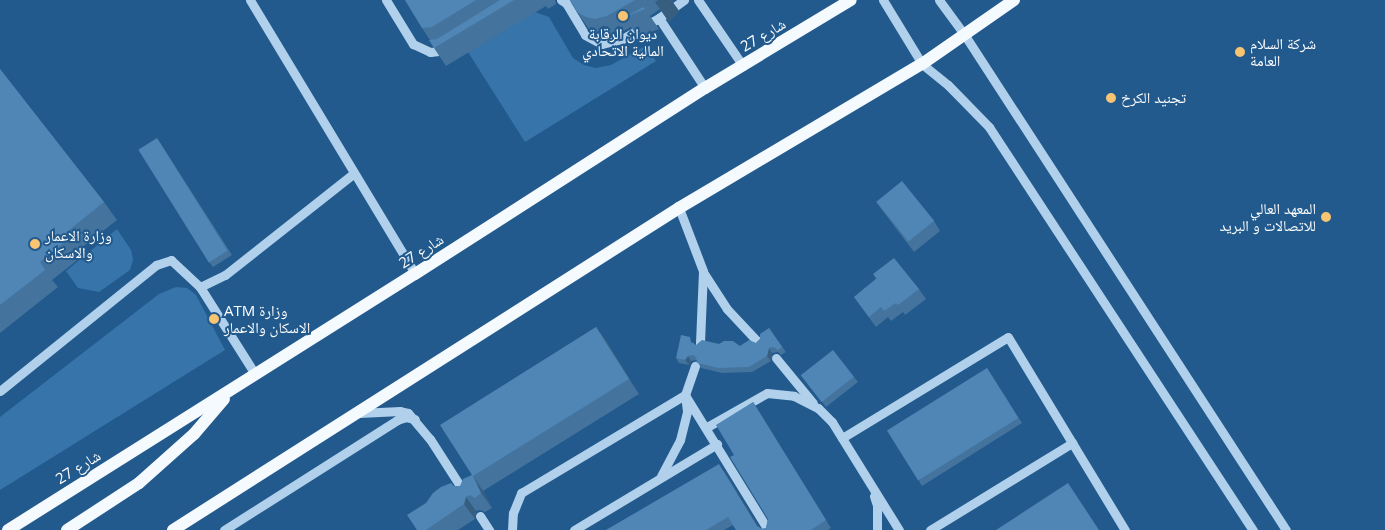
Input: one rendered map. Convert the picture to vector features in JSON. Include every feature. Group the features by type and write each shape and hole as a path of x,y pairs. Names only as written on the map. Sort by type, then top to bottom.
{"main road":[{"name":"شارع 27","path":"8,530 706,88 851,0"},
{"path":"173,530 679,208 922,64 1014,0"},
{"path":"68,530 139,483 194,434 232,389"}],"street":[{"path":"250,0 415,274"},
{"path":"386,0 413,44 430,52 446,51 454,46"},
{"path":"561,0 566,3 585,35 602,44 622,39 659,18 684,0"},
{"path":"698,0 743,66"},
{"path":"883,0 922,64 948,85 989,128 1253,530"},
{"path":"939,0 964,34 1286,530"},
{"path":"659,18 706,88"},
{"path":"200,287 225,275 354,173"},
{"path":"679,208 703,271 727,309 758,342"},
{"path":"0,391 156,265 171,260 200,287 255,374"},
{"path":"700,344 703,271"},
{"path":"842,438 1008,337 1125,530"},
{"path":"776,358 832,422 899,530"},
{"path":"659,479 680,440 686,411 685,395 695,366"},
{"path":"707,427 767,393 794,396 818,408"},
{"path":"685,395 707,427 766,527 756,530"},
{"path":"512,530 513,513 521,493 685,395"},
{"path":"356,413 400,411 408,413 466,495"},
{"path":"224,530 397,420 406,417 414,419"},
{"path":"930,530 1072,443"},
{"path":"574,530 717,444"},
{"path":"870,484 877,505 877,530"},
{"path":"480,516 489,530"}],"shaded area":[{"path":"535,12 549,17 573,58 584,65 596,68 611,65 645,46 656,61 525,142 468,52"},
{"path":"117,229 131,250 133,260 130,270 99,292 78,288 66,271"},
{"path":"176,287 187,288 196,295 225,350 0,490 0,417 159,294"}],"building":[{"path":"405,0 476,0 432,27 422,28"},
{"path":"500,0 514,0 434,48 429,40 437,39"},
{"path":"570,0 635,0 607,16 595,19 577,12"},
{"path":"643,7 645,9 625,17"},
{"path":"0,69 104,202 63,235 67,240 40,262 45,270 0,305"},
{"path":"157,138 227,251 209,262 138,150"},
{"path":"902,181 934,221 908,241 876,202"},
{"path":"894,258 919,289 898,305 896,303 884,311 881,307 869,317 854,297 877,278 873,274"},
{"path":"596,327 629,379 473,476 481,493 475,498 470,495 466,497 464,504 426,530 417,530 407,515 426,503 433,493 441,487 451,483 454,486 460,486 463,479 472,475 440,425"},
{"path":"769,328 782,347 778,350 774,347 769,348 767,356 749,367 719,368 697,363 696,357 693,355 688,356 685,360 676,358 681,335 690,337 691,342 696,345 702,340 719,344 724,341 733,341 740,346 749,340 756,343 760,339 760,334"},
{"path":"833,350 854,377 822,402 801,375"},
{"path":"987,368 1018,418 918,481 887,431"},
{"path":"753,402 826,520 811,530 736,530 728,517 706,530 606,530 719,464 757,526 762,529 766,528 768,519 730,457 734,455 716,425"},
{"path":"1068,483 1099,530 996,530"}],"place":[{"name":"ديوان الرقابة المالية الاتحادي","path":"623,16"},
{"name":"شركة السلام العامة","path":"1240,52"},
{"name":"تجنيد الكرخ","path":"1111,98"},
{"name":"المعهد العالي للاتصالات و البريد","path":"1326,217"},
{"name":"وزارة الاعمار والاسكان","path":"35,244"},
{"name":"ATM وزارة الاسكان والاعمار","path":"214,319"}]}
